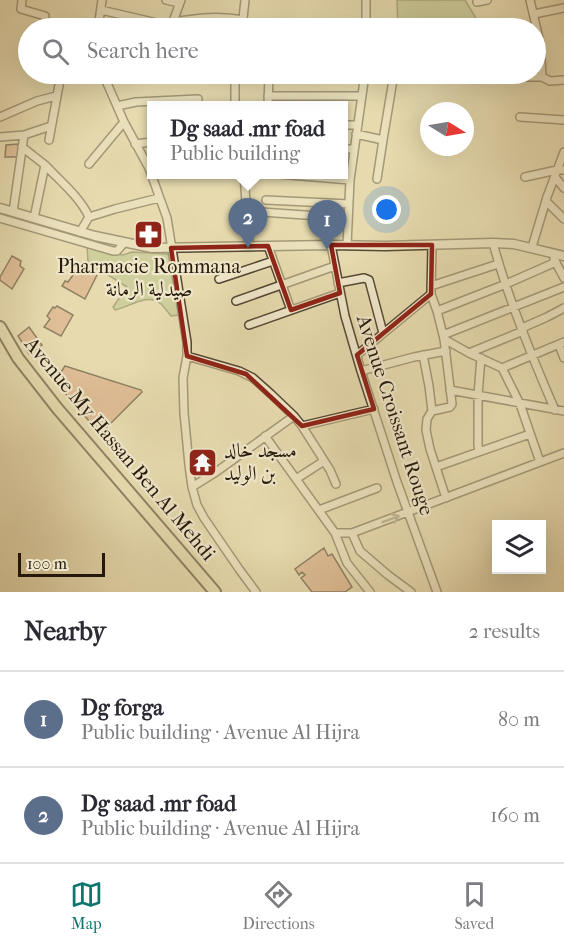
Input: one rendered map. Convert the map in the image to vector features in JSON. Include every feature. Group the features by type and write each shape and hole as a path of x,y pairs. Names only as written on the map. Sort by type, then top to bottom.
{"main road":[{"name":"Avenue My Hassan Ben Al Mehdi","path":"0,327 18,358 57,408 215,592"}],"street":[{"path":"22,0 21,9 45,16 45,18"},
{"path":"100,18 102,0"},
{"path":"166,0 180,1 173,18"},
{"path":"243,18 245,0"},
{"path":"366,0 366,18"},
{"path":"477,2 487,0"},
{"path":"530,0 535,18"},
{"path":"534,14 564,8"},
{"path":"101,10 136,18"},
{"path":"212,18 234,18"},
{"path":"546,79 564,80"},
{"path":"49,140 59,84"},
{"path":"107,84 135,144 147,163"},
{"path":"235,84 235,101"},
{"path":"268,101 269,84"},
{"path":"347,245 350,180 364,84"},
{"path":"377,179 392,84"},
{"path":"0,117 37,101 56,96"},
{"path":"268,96 362,96"},
{"path":"157,101 198,99"},
{"path":"117,106 147,101"},
{"path":"520,117 564,120"},
{"path":"89,165 124,122"},
{"path":"348,125 358,125"},
{"path":"0,136 24,135 51,126"},
{"path":"356,134 382,140"},
{"path":"13,212 24,135"},
{"path":"135,144 147,143"},
{"path":"22,147 45,165 78,200 89,217"},
{"path":"348,149 354,149"},
{"path":"532,247 564,152"},
{"path":"34,218 45,165"},
{"path":"525,177 558,172"},
{"path":"558,172 564,188"},
{"path":"153,179 167,218 187,342 183,393 192,488 199,510 256,592"},
{"path":"244,179 249,246"},
{"path":"338,179 350,180"},
{"path":"80,232 89,217 159,198"},
{"path":"266,200 349,204"},
{"path":"546,201 564,219"},
{"path":"0,208 95,236 152,248 493,243 532,247 564,256"},
{"path":"247,212 348,218"},
{"path":"0,218 92,246 117,251 124,243"},
{"path":"55,235 58,225"},
{"path":"92,246 95,236"},
{"path":"493,243 514,308 555,410"},
{"name":"Avenue Croissant Rouge","path":"331,245 340,293 361,371 397,482 437,592"},
{"path":"432,245 431,290 446,351 452,406 432,411"},
{"path":"268,246 291,310"},
{"path":"551,252 564,278"},
{"path":"219,279 273,261"},
{"path":"437,311 556,262"},
{"path":"357,355 431,290 498,264"},
{"path":"236,301 335,266"},
{"path":"338,283 364,278 369,280 383,333"},
{"path":"443,337 564,287"},
{"path":"249,325 340,293"},
{"path":"469,353 564,308"},
{"path":"443,337 469,353 502,368 520,404 540,462"},
{"path":"502,368 562,343 564,358"},
{"path":"361,371 446,351"},
{"path":"423,355 432,411 427,419 426,430 446,498"},
{"path":"187,356 246,374 265,388 302,426 330,470 336,484"},
{"path":"479,451 478,395 481,358"},
{"path":"450,390 564,411"},
{"path":"302,426 375,409"},
{"path":"192,488 294,416"},
{"path":"436,467 530,434"},
{"path":"265,436 335,533 347,563 369,592"},
{"path":"335,533 352,533 564,453"},
{"path":"296,479 324,461"},
{"path":"319,510 377,488"},
{"path":"352,533 360,551 411,592"}],"highlighted area":[{"path":"331,245 432,245 431,294 357,355 374,409 302,426 246,374 187,356 171,248 268,246 291,310 340,293"}],"green space":[{"path":"397,0 465,0 476,18 398,18"},
{"path":"87,245 123,255 132,252 167,254 170,257 179,315 171,316 161,304 151,299 115,310 113,307 127,287 88,262"}],"building":[{"path":"18,144 19,157 5,157 6,145"},
{"path":"12,256 21,261 20,266 24,269 12,289 0,280 0,277"},
{"path":"81,264 97,275 85,299 62,286 65,281 68,282"},
{"path":"57,306 73,315 61,336 44,327 50,319 47,316 53,307"},
{"path":"29,327 42,345 29,354 18,336"},
{"path":"65,366 142,392 100,434 55,381"},
{"path":"324,548 328,556 332,554 352,587 345,592 312,592 301,578 305,575 302,572 299,575 295,569"}],"place":[{"name":"Pharmacie Rommana صيدلية الرمانة","path":"149,235"},
{"name":"Dg saad .mr foad","path":"248,248"},
{"name":"Dg forga","path":"327,250"},
{"name":"مسجد خالد بن الوليد","path":"203,462"}]}
